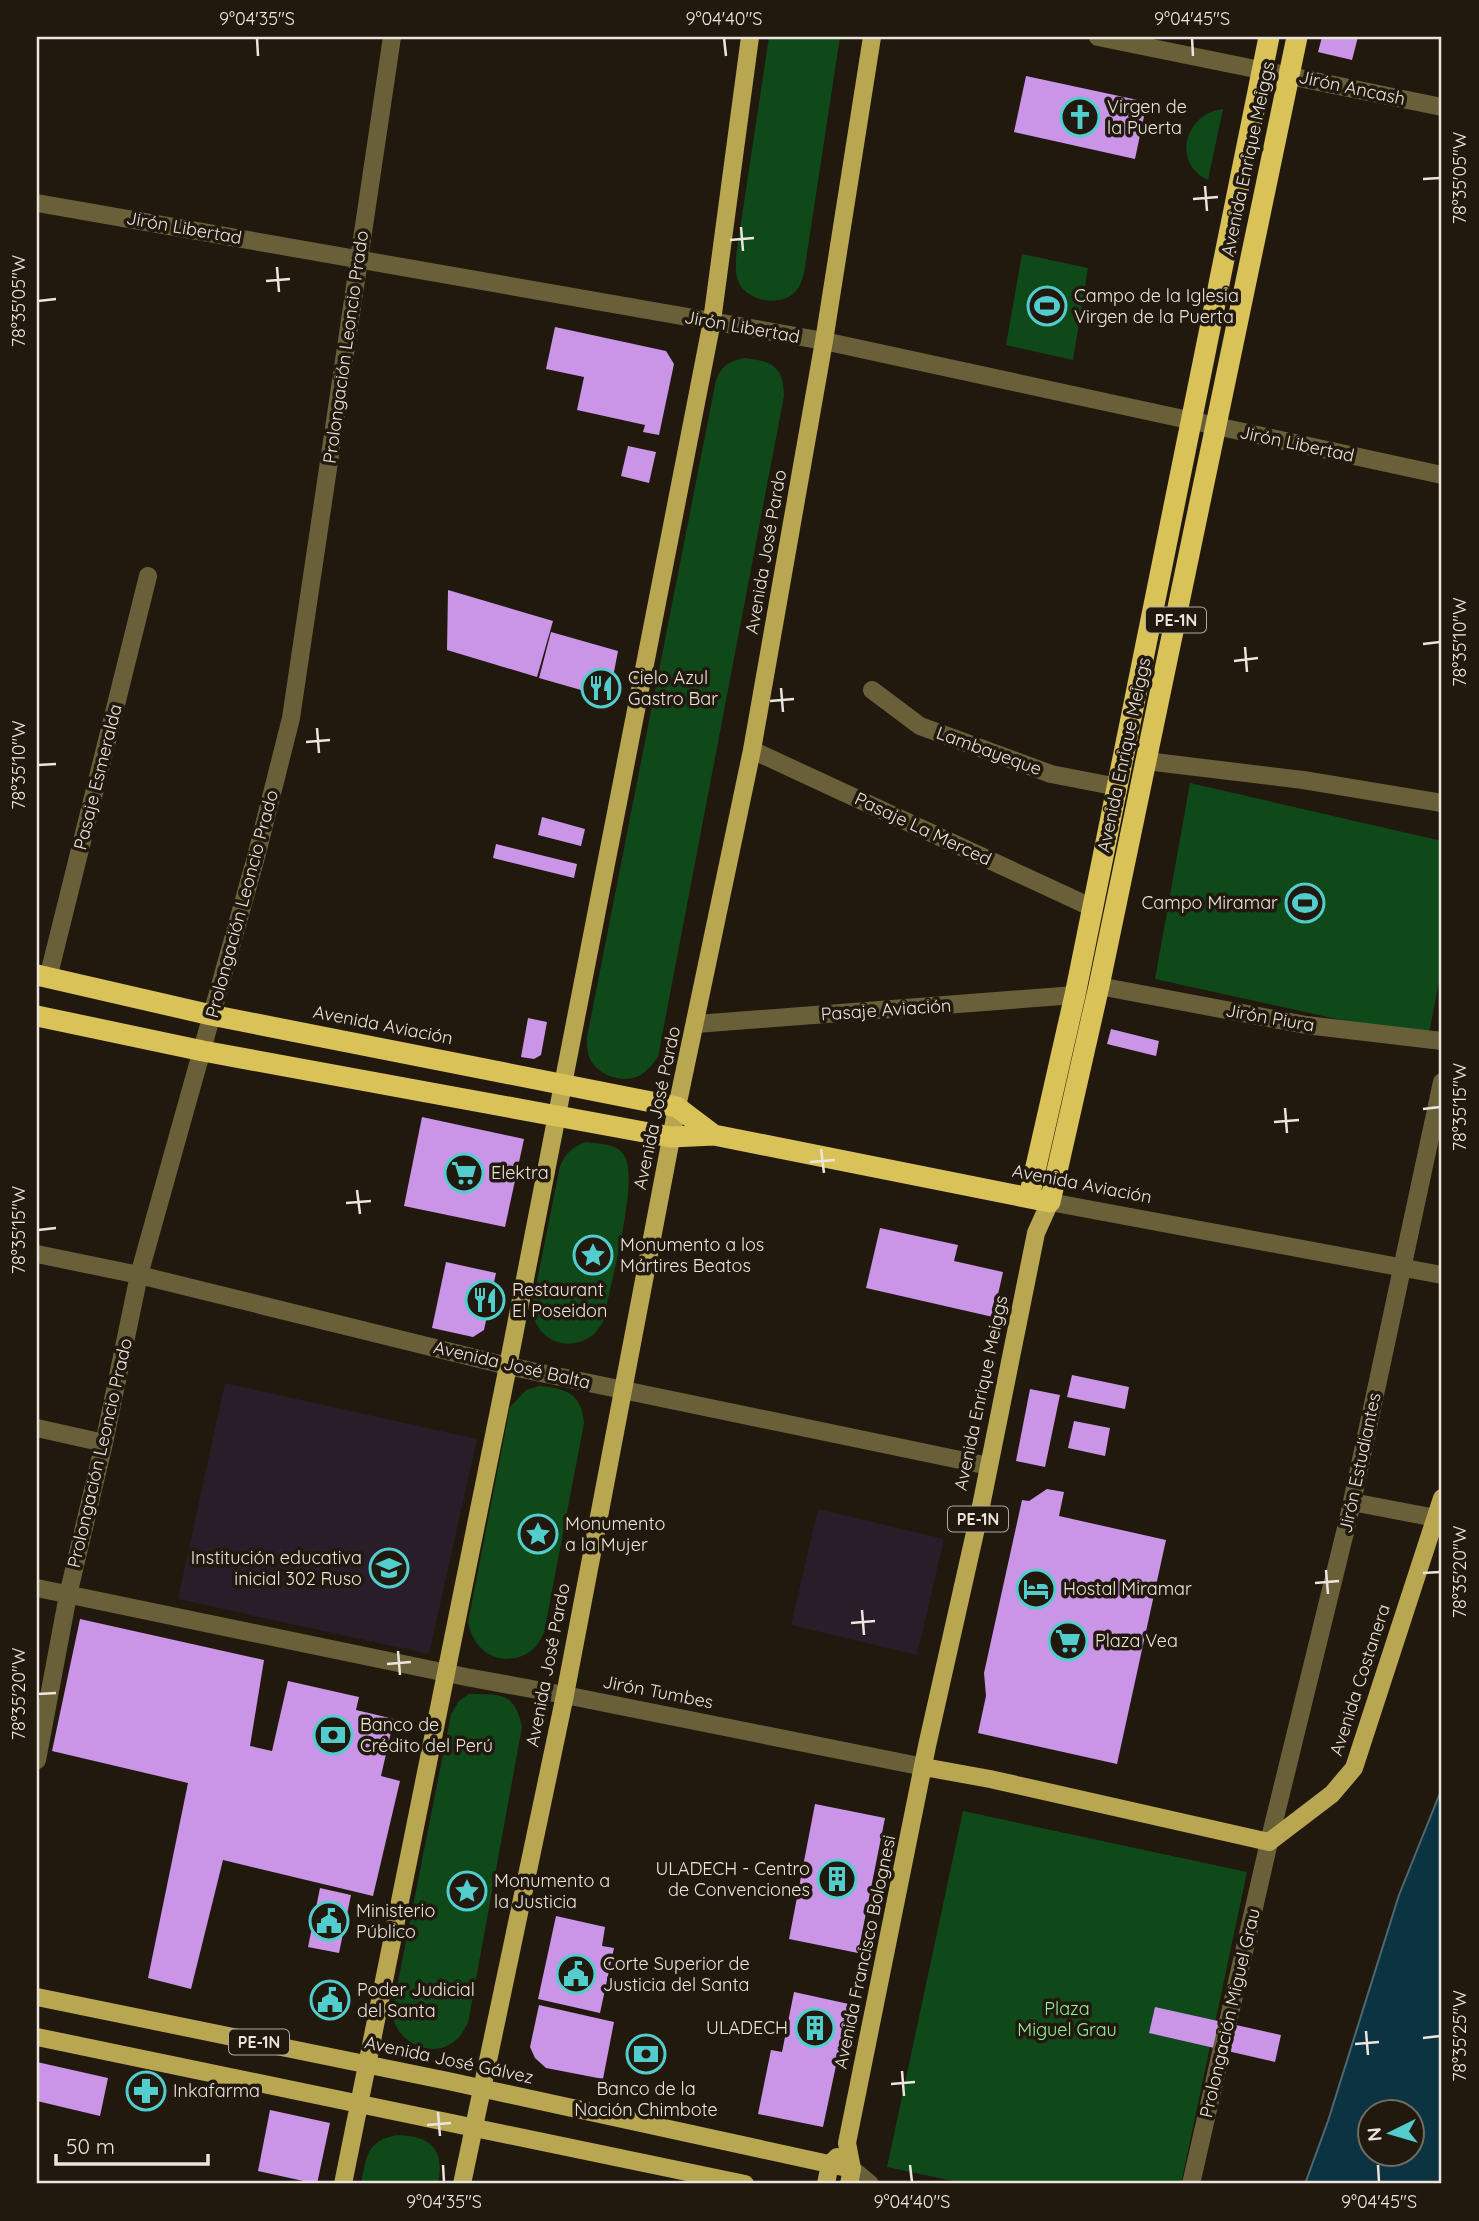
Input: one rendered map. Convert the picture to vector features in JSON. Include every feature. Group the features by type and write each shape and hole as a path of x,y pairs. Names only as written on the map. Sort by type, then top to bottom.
{"highway":[{"name":"Avenida Enrique Meiggs","path":"1039,1199 1075,995 1269,37"},
{"name":"Avenida Enrique Meiggs","path":"1039,1199 1099,986 1297,37"},
{"name":"Avenida Aviación","path":"42,976 211,1015 677,1107 713,1135"},
{"name":"Avenida Aviación","path":"37,1016 203,1051 671,1137 713,1135 1039,1199"}],"main road":[{"path":"343,2184 508,1366 712,321 750,37"},
{"name":"Avenida José Pardo","path":"462,2184 565,1695 671,1137 752,750 824,341 872,37"},
{"name":"Avenida Enrique Meiggs","path":"924,1767 989,1466 1036,1233 1039,1199"},
{"name":"Avenida Costanera","path":"1269,1842 1332,1794 1353,1768 1442,1498"},
{"name":"Jirón Tumbes","path":"924,1767 1003,1782 1269,1842"},
{"name":"Avenida Francisco Bolognesi","path":"851,2176 846,2146 924,1767"},
{"name":"Avenida José Gálvez","path":"37,1997 367,2064 831,2164 851,2176"},
{"name":"PE-1N","path":"37,2037 745,2184"},
{"name":"Avenida Francisco Bolognesi","path":"826,2184 831,2164 846,2146"}],"street":[{"name":"Prolongación Leoncio Prado","path":"37,1760 68,1595 104,1443 139,1275 256,857 291,718 392,37"},
{"name":"Jirón Ancash","path":"1098,37 1442,107"},
{"name":"Jirón Libertad","path":"37,203 824,341 1442,475"},
{"name":"Pasaje Esmeralda","path":"42,976 148,576"},
{"name":"Lambayeque","path":"872,690 920,726 1051,774 1118,787"},
{"name":"Pasaje La Merced","path":"752,750 1093,908"},
{"path":"1146,761 1303,780 1442,803"},
{"name":"Jirón Piura","path":"1099,986 1306,1025 1442,1041"},
{"name":"Pasaje Aviación","path":"696,1024 1075,995"},
{"name":"Jirón Estudiantes","path":"1269,1842 1352,1502 1442,1082"},
{"name":"Avenida Aviación","path":"1039,1199 1442,1275"},
{"name":"Avenida José Balta","path":"37,1254 139,1275 508,1366 989,1466"},
{"path":"37,1427 104,1443"},
{"path":"1352,1502 1436,1518"},
{"name":"Jirón Tumbes","path":"37,1588 924,1767"},
{"name":"Prolongación Miguel Grau","path":"1191,2184 1269,1842"},
{"path":"851,2176 870,2184"}],"shaded area":[{"path":"225,1383 477,1439 429,1654 178,1599"},
{"path":"818,1509 944,1539 917,1655 791,1625"}],"green space":[{"path":"769,37 840,37 804,273 794,293 772,301 756,298 743,289 737,279 736,266"},
{"path":"1223,109 1208,180 1196,172 1189,162 1187,140 1199,119"},
{"name":"Campo de la Iglesia Virgen de la Puerta","path":"1022,254 1088,268 1073,360 1006,345"},
{"path":"744,358 769,363 774,367 782,378 784,396 658,1057 641,1075 621,1079 602,1072 593,1064 588,1054 587,1037 716,380 727,365"},
{"name":"Campo Miramar","path":"1190,783 1442,841 1442,966 1428,1039 1155,979"},
{"path":"586,1142 613,1147 625,1157 628,1170 626,1212 603,1322 594,1334 583,1341 562,1343 545,1335 538,1327 532,1306 560,1166 570,1151"},
{"path":"539,1386 571,1394 580,1405 584,1423 544,1633 536,1646 526,1654 516,1658 498,1658 484,1651 479,1645 468,1622 510,1407 526,1390"},
{"path":"469,1694 490,1694 505,1698 515,1708 522,1727 468,2023 449,2045 428,2049 418,2046 400,2033 392,2012 451,1714 459,1701"},
{"name":"Plaza Miguel Grau","path":"963,1811 1247,1872 1181,2184 967,2184 887,2167"},
{"path":"397,2135 419,2138 433,2147 439,2162 438,2184 361,2184 370,2151 379,2141"}],"water":[{"path":"1442,1788 1442,2184 1305,2184 1328,2121 1399,1895"}],"building":[{"path":"1322,37 1358,37 1352,60 1318,52"},
{"name":"Virgen de la Puerta","path":"1026,76 1147,102 1135,159 1014,132"},
{"path":"555,327 666,351 674,364 659,435 643,432 645,425 577,410 584,377 546,369"},
{"path":"628,446 656,452 649,483 621,476"},
{"path":"448,590 553,621 537,677 447,650"},
{"path":"551,632 618,651 609,698 539,678"},
{"path":"542,817 585,829 581,846 538,835"},
{"path":"496,844 577,864 574,878 493,858"},
{"path":"528,1018 547,1022 541,1055 534,1059 521,1057"},
{"path":"1111,1029 1159,1041 1156,1056 1107,1044"},
{"name":"Elektra","path":"422,1117 524,1139 505,1227 404,1206"},
{"path":"880,1228 958,1245 954,1261 1003,1272 993,1317 866,1288"},
{"path":"446,1262 496,1273 484,1330 473,1337 432,1328"},
{"path":"1072,1375 1129,1387 1125,1409 1067,1397"},
{"path":"1030,1389 1060,1395 1045,1467 1016,1461"},
{"path":"1074,1421 1110,1428 1105,1456 1068,1448"},
{"name":"Plaza Vea","path":"1047,1489 1064,1492 1059,1516 1166,1540 1117,1764 978,1733 986,1696 984,1673 1022,1500 1029,1501"},
{"path":"80,1619 264,1660 250,1746 272,1751 288,1681 359,1697 356,1710 394,1719 381,1776 400,1781 373,1896 223,1860 191,1989 148,1978 188,1783 52,1751"},
{"name":"ULADECH - Centro de Convenciones","path":"815,1804 885,1818 858,1953 789,1939"},
{"name":"Ministerio Público","path":"320,1888 351,1895 339,1953 308,1947"},
{"name":"Corte Superior de Justicia del Santa","path":"556,1916 605,1927 602,1946 614,1948 600,2013 538,1999"},
{"path":"794,1992 849,2004 823,2127 758,2114 771,2050 782,2052"},
{"path":"539,2005 614,2022 603,2079 546,2068 535,2058 530,2047"},
{"path":"1155,2007 1281,2035 1275,2062 1149,2033"},
{"path":"37,2062 108,2078 100,2116 37,2101"},
{"path":"270,2110 330,2123 317,2184 258,2171"}],"place":[{"name":"Virgen de la Puerta","path":"1080,117"},
{"name":"Campo de la Iglesia Virgen de la Puerta","path":"1047,306"},
{"name":"Cielo Azul Gastro Bar","path":"601,688"},
{"name":"Campo Miramar","path":"1305,903"},
{"name":"Elektra","path":"464,1173"},
{"name":"Monumento a los Mártires Beatos","path":"593,1255"},
{"name":"Restaurant El Poseidon","path":"485,1300"},
{"name":"Monumento a la Mujer","path":"538,1534"},
{"name":"Institución educativa inicial 302 Ruso","path":"389,1568"},
{"name":"Hostal Miramar","path":"1036,1589"},
{"name":"Plaza Vea","path":"1068,1641"},
{"name":"Banco de Crédito del Perú","path":"333,1735"},
{"name":"ULADECH - Centro de Convenciones","path":"837,1879"},
{"name":"Monumento a la Justicia","path":"467,1891"},
{"name":"Ministerio Público","path":"329,1921"},
{"name":"Corte Superior de Justicia del Santa","path":"576,1974"},
{"name":"Poder Judicial del Santa","path":"330,2000"},
{"name":"ULADECH","path":"815,2028"},
{"name":"Banco de la Nación Chimbote","path":"646,2054"},
{"name":"Inkafarma","path":"146,2091"}]}
